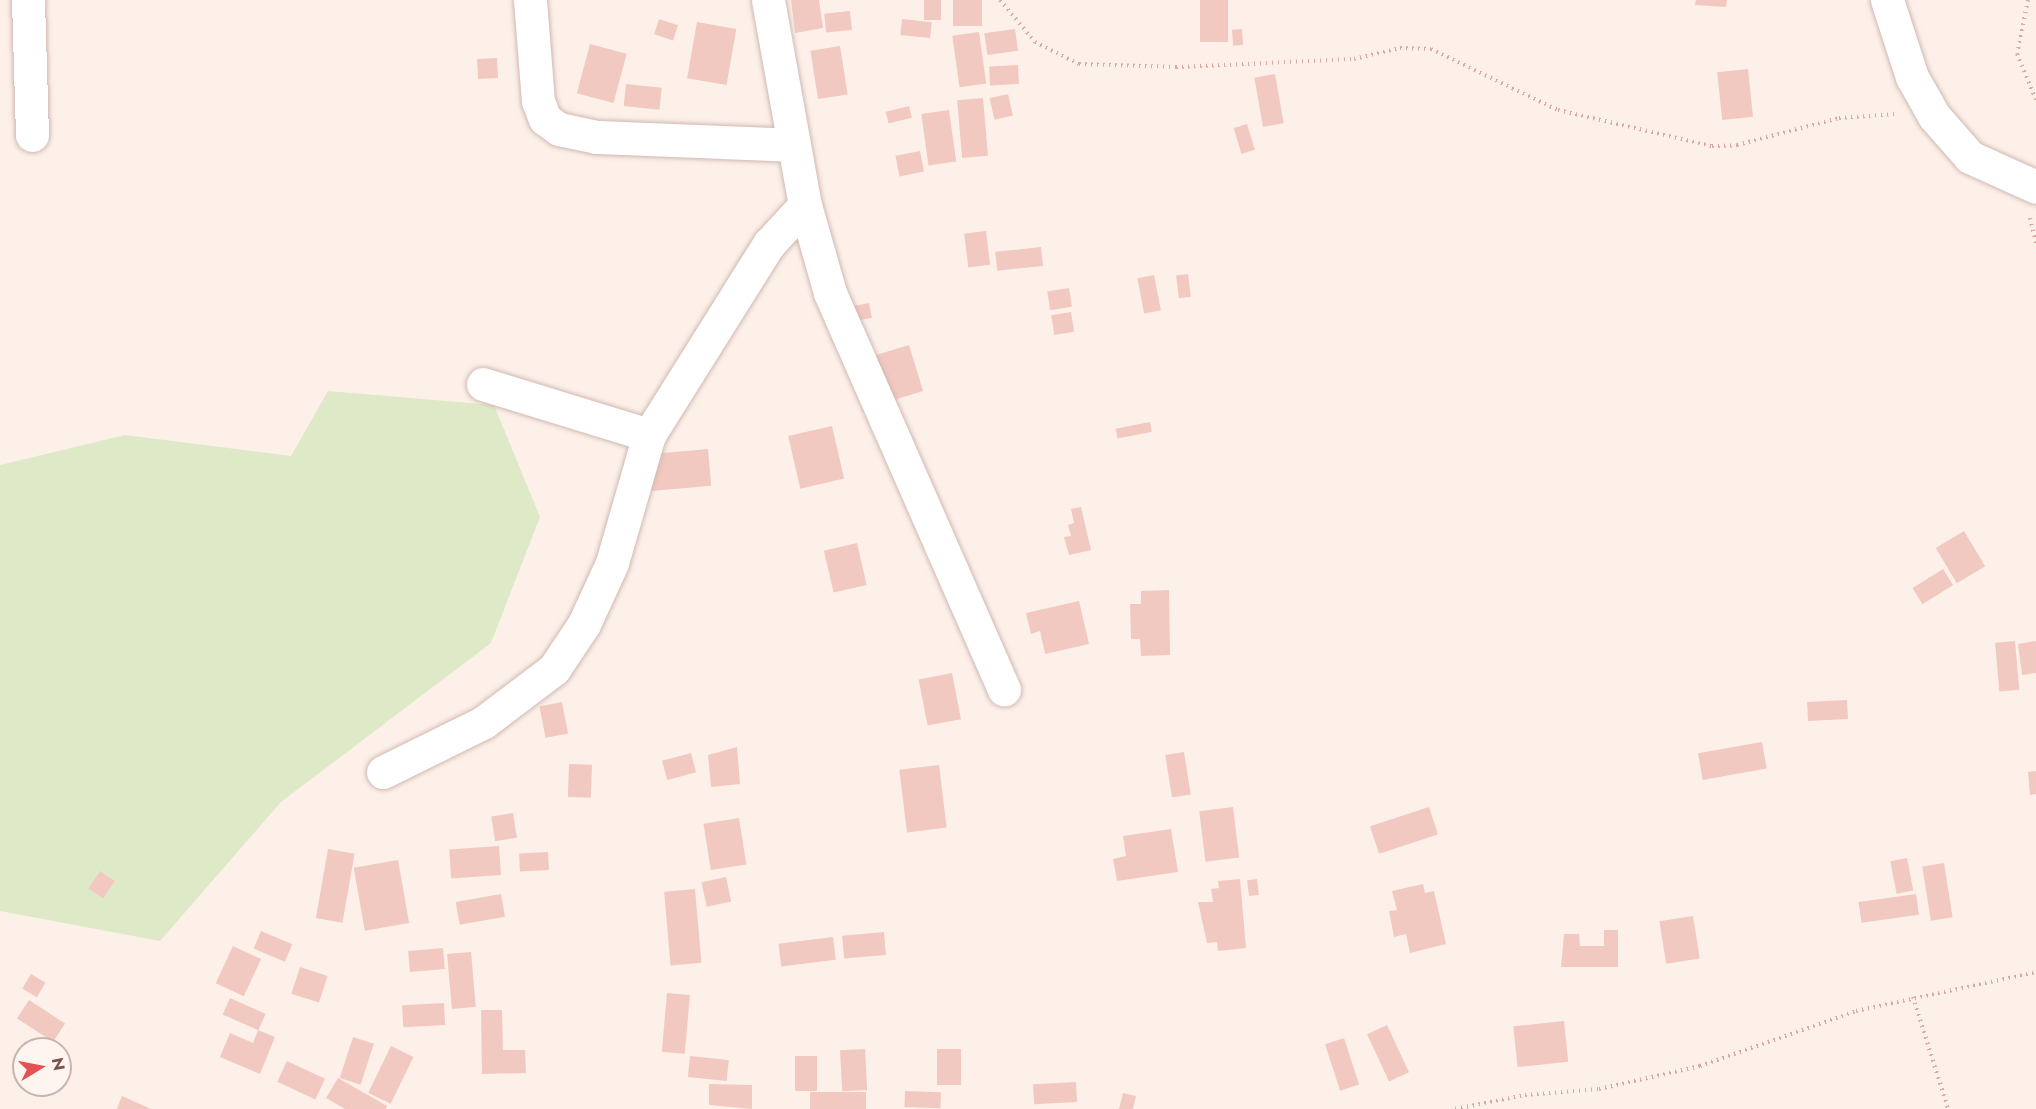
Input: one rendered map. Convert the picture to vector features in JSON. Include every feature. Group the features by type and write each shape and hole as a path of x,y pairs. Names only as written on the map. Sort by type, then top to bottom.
{"street":[{"path":"28,0 32,135"},
{"path":"530,0 538,101 545,119 559,129 608,138 793,145"},
{"path":"768,0 805,205 830,293 861,372 1004,690"},
{"path":"1887,0 1912,76 1934,116 1970,157 2036,187"},
{"path":"383,772 484,722 554,669 584,624 612,563 649,435 769,244 805,205"},
{"path":"483,384 649,435"}],"path":[{"path":"1000,0 1035,42 1079,64 1176,67 1354,59 1400,48 1431,49 1558,110 1712,146 1737,145 1839,118 1934,116"},
{"path":"2028,0 2017,54 2036,100"},
{"path":"1455,1109 1525,1095 1599,1089 1700,1066 1913,997 2036,972"},
{"path":"1913,997 1948,1109"}],"green space":[{"path":"328,391 494,405 540,517 491,643 281,802 160,941 0,911 0,465 125,435 291,456"}],"building":[{"path":"791,0 819,0 823,28 795,33"},
{"path":"924,0 941,0 941,20 924,20"},
{"path":"953,0 982,0 982,26 953,26"},
{"path":"1200,0 1228,0 1228,42 1200,42"},
{"path":"1696,0 1727,0 1726,7 1695,5"},
{"path":"850,11 852,30 826,33 824,14"},
{"path":"659,19 678,25 673,40 654,34"},
{"path":"902,19 932,22 930,38 900,35"},
{"path":"697,22 736,29 726,85 687,78"},
{"path":"1015,29 1018,51 987,55 984,33"},
{"path":"1242,29 1243,45 1233,46 1232,30"},
{"path":"979,32 986,83 959,87 952,36"},
{"path":"590,44 627,54 614,103 577,93"},
{"path":"840,46 848,94 818,99 810,51"},
{"path":"497,58 498,78 478,79 477,59"},
{"path":"1018,65 1019,84 990,85 989,67"},
{"path":"1748,69 1753,117 1722,120 1717,72"},
{"path":"1275,74 1284,123 1263,127 1254,78"},
{"path":"626,84 662,88 660,110 624,106"},
{"path":"1008,94 1013,115 994,120 989,98"},
{"path":"983,98 988,156 962,158 957,100"},
{"path":"909,106 912,118 889,123 886,112"},
{"path":"949,110 956,161 929,165 921,114"},
{"path":"1247,124 1255,150 1242,154 1234,128"},
{"path":"920,151 924,172 899,176 895,156"},
{"path":"986,231 990,265 968,267 964,234"},
{"path":"1041,247 1043,266 997,271 995,252"},
{"path":"1188,274 1191,297 1179,298 1176,275"},
{"path":"1154,275 1161,310 1144,314 1137,278"},
{"path":"1069,288 1072,307 1050,310 1047,291"},
{"path":"869,303 872,318 851,322 848,307"},
{"path":"1071,312 1074,332 1054,335 1051,315"},
{"path":"909,345 923,391 890,401 876,355"},
{"path":"1150,422 1152,432 1118,438 1116,429"},
{"path":"832,426 844,479 800,489 788,436"},
{"path":"708,449 711,486 651,491 648,454"},
{"path":"1081,507 1091,550 1069,555 1064,537 1071,536 1068,525 1074,523 1071,509"},
{"path":"1964,531 1985,566 1957,583 1936,548"},
{"path":"857,543 867,585 834,593 824,551"},
{"path":"1943,569 1953,585 1923,604 1912,588"},
{"path":"1169,590 1170,655 1141,656 1140,639 1131,639 1130,604 1141,604 1141,591"},
{"path":"1079,601 1089,644 1045,654 1040,631 1031,634 1026,613"},
{"path":"2015,641 2019,690 1999,692 1995,643"},
{"path":"2036,641 2036,673 2022,675 2018,644"},
{"path":"952,673 961,719 928,726 919,679"},
{"path":"1847,700 1848,719 1808,721 1807,702"},
{"path":"562,702 568,733 546,738 539,706"},
{"path":"1762,742 1767,769 1703,780 1698,753"},
{"path":"737,747 740,784 711,787 708,755"},
{"path":"1184,752 1191,794 1172,797 1165,755"},
{"path":"691,753 696,772 667,780 662,761"},
{"path":"569,764 592,765 591,798 568,797"},
{"path":"939,765 947,828 907,832 899,770"},
{"path":"2036,771 2036,794 2030,795 2028,772"},
{"path":"1233,807 1239,858 1205,862 1199,811"},
{"path":"1429,807 1438,835 1379,854 1370,826"},
{"path":"513,813 517,838 495,841 491,816"},
{"path":"739,818 746,864 711,870 703,824"},
{"path":"1171,829 1178,872 1117,881 1113,859 1126,856 1123,836"},
{"path":"499,846 501,875 451,878 449,849"},
{"path":"328,849 355,854 342,923 316,918"},
{"path":"548,852 549,870 520,871 519,854"},
{"path":"1907,858 1913,890 1897,894 1890,861"},
{"path":"398,860 409,923 365,931 354,868"},
{"path":"1944,863 1953,917 1931,921 1922,866"},
{"path":"100,871 115,881 103,898 88,888"},
{"path":"726,877 731,901 707,907 702,882"},
{"path":"1240,879 1246,948 1218,951 1217,942 1207,943 1198,902 1213,902 1211,889 1219,888 1218,881"},
{"path":"1257,879 1259,895 1249,896 1247,880"},
{"path":"1423,884 1425,893 1434,891 1446,944 1410,953 1406,934 1394,937 1389,911 1397,910 1392,891"},
{"path":"695,889 701,963 671,965 664,892"},
{"path":"501,894 505,917 460,925 456,902"},
{"path":"1916,894 1919,915 1861,923 1859,902"},
{"path":"1693,916 1700,958 1666,964 1659,921"},
{"path":"1604,930 1618,930 1618,967 1561,967 1564,934 1579,934 1580,946 1604,946"},
{"path":"261,931 292,944 285,962 254,948"},
{"path":"884,932 886,955 844,959 842,936"},
{"path":"833,937 836,960 781,967 778,944"},
{"path":"233,946 261,959 244,996 216,983"},
{"path":"443,948 445,969 410,972 408,951"},
{"path":"471,952 476,1007 452,1009 447,954"},
{"path":"300,967 328,976 319,1003 291,994"},
{"path":"31,974 46,983 37,997 22,989"},
{"path":"667,993 690,995 685,1054 662,1052"},
{"path":"230,998 266,1014 258,1030 223,1014"},
{"path":"29,1000 65,1023 56,1037 46,1037 17,1018"},
{"path":"444,1003 445,1025 403,1027 402,1005"},
{"path":"481,1010 502,1010 503,1050 525,1050 526,1073 482,1074"},
{"path":"1564,1021 1568,1062 1518,1067 1513,1026"},
{"path":"1387,1025 1409,1072 1389,1081 1367,1034"},
{"path":"258,1030 275,1037 260,1074 220,1057 230,1033 253,1043"},
{"path":"353,1037 374,1044 361,1085 340,1078"},
{"path":"1344,1038 1359,1085 1340,1091 1325,1044"},
{"path":"391,1046 413,1057 391,1104 368,1093"},
{"path":"865,1049 867,1090 842,1091 840,1050"},
{"path":"937,1049 961,1049 961,1085 937,1085"},
{"path":"690,1056 729,1060 727,1081 688,1077"},
{"path":"795,1056 817,1056 817,1091 795,1091"},
{"path":"287,1061 325,1079 315,1100 277,1082"},
{"path":"338,1078 387,1106 386,1109 345,1109 326,1098"},
{"path":"1076,1082 1077,1102 1034,1104 1033,1084"},
{"path":"709,1084 752,1085 752,1109 709,1105"},
{"path":"905,1091 941,1092 940,1108 904,1107"},
{"path":"810,1092 866,1092 866,1109 810,1109"},
{"path":"1123,1093 1136,1096 1133,1109 1119,1109"},
{"path":"122,1096 151,1109 117,1109"}]}
